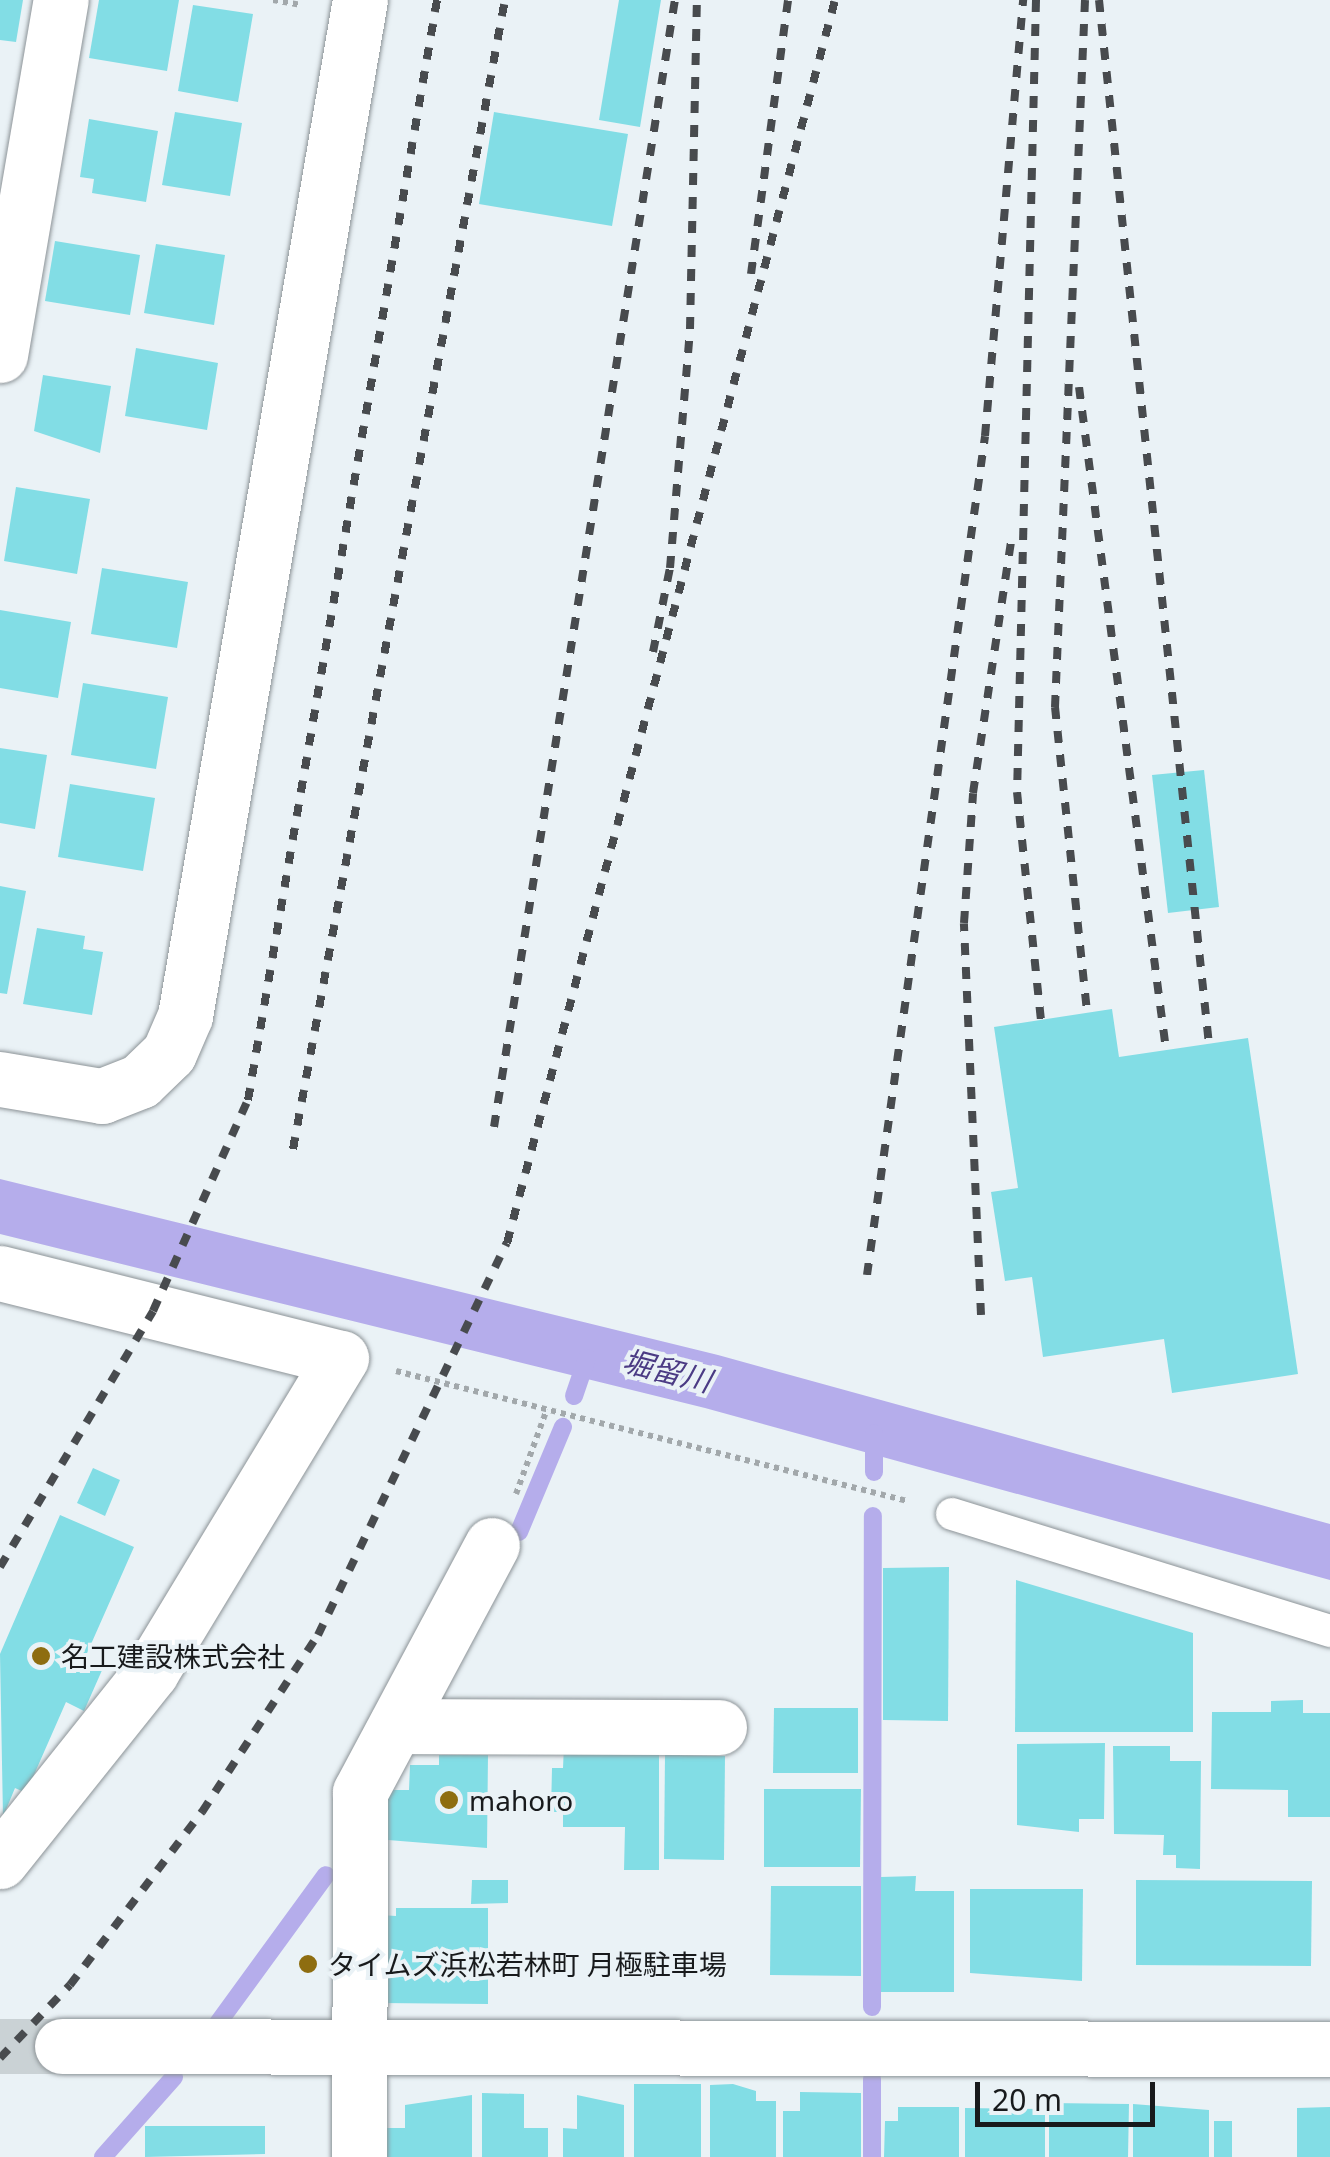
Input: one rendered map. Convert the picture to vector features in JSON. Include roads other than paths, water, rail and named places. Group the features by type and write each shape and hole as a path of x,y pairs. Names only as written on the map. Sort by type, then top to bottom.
{"street":[{"path":"0,355 61,0"},
{"path":"0,1079 102,1096 160,1062 185,1016 360,0"},
{"path":"0,1273 341,1358 151,1672 0,1861"},
{"path":"359,2157 360,1792 492,1544"},
{"path":"398,1726 719,1726"},
{"path":"62,2046 1330,2049"}],"lane":[{"path":"952,1514 1330,1631"}],"water":[{"name":"堀留川","path":"0,1179 718,1355 1330,1524 1330,1580 705,1408 0,1234"}],"waterway":[{"path":"574,1396 587,1358"},
{"path":"519,1532 563,1427"},
{"path":"874,1433 874,1472"},
{"path":"872,2007 873,1516"},
{"path":"218,2023 326,1875"},
{"path":"103,2157 174,2077"},
{"path":"872,2079 872,2157"}],"tunnel":[{"path":"0,2046 62,2046"}],"railway":[{"path":"0,1567 153,1311 248,1100 437,0"},
{"path":"293,1149 505,0"},
{"path":"494,1127 675,0"},
{"path":"653,652 670,568 690,329 697,0"},
{"path":"751,274 788,0"},
{"path":"0,2058 70,1985 202,1812 318,1635 507,1243 835,0"},
{"path":"867,1275 985,436 1023,0"},
{"path":"1036,0 1017,792 1041,1020"},
{"path":"1085,0 1055,707 1087,1013"},
{"path":"1099,0 1209,1044"},
{"path":"1079,387 1166,1050"},
{"path":"981,1315 964,923 973,793 1011,543"}],"place":[{"name":"名工建設株式会社","path":"41,1656"},
{"name":"mahoro","path":"449,1800"},
{"name":"タイムズ浜松若林町 月極駐車場","path":"308,1964"}]}
